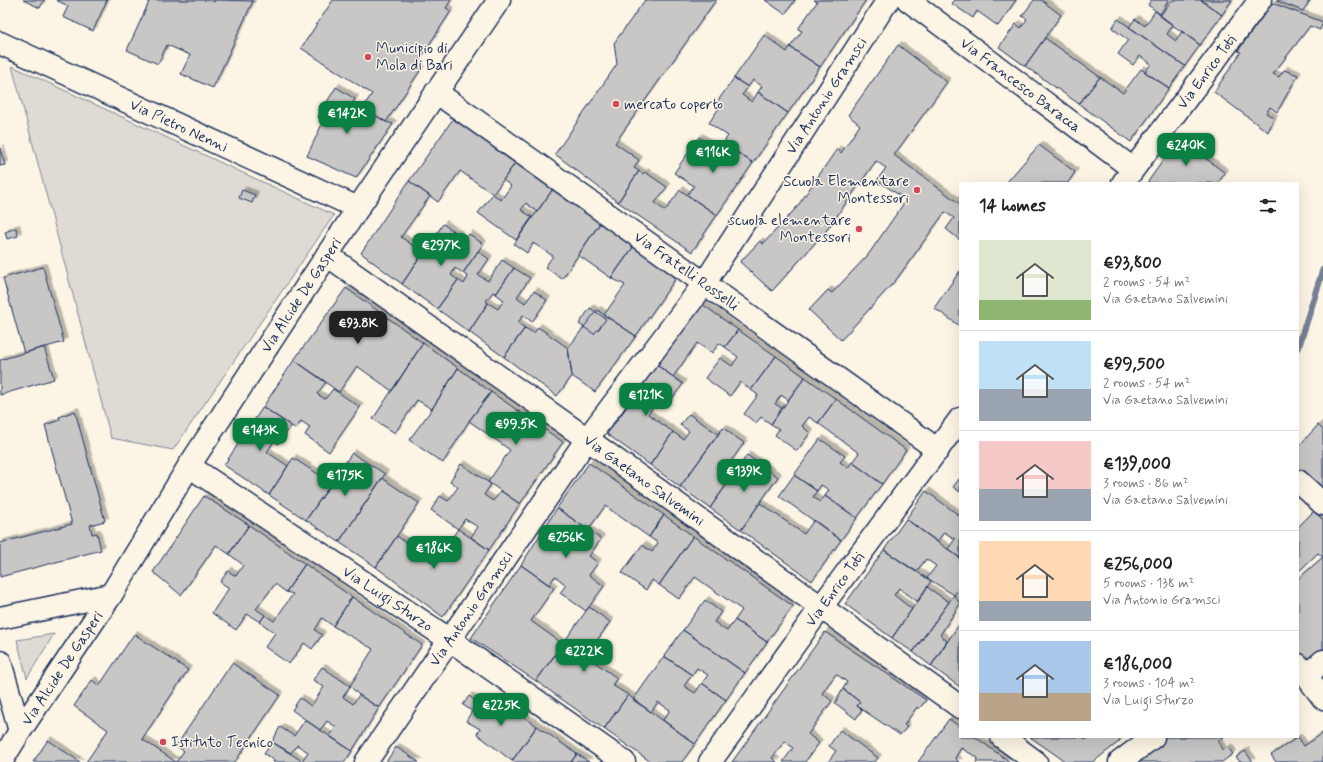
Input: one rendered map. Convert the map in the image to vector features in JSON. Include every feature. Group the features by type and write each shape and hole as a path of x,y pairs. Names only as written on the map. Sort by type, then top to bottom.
{"street":[{"name":"Via Alcide De Gasperi","path":"1,762 111,595 189,466 326,255 499,0"},
{"name":"Via Antonio Gramsci","path":"366,762 588,439 704,284 888,0"},
{"name":"Via Francesco Baracca","path":"908,0 1128,176"},
{"name":"Via Enrico Toti","path":"1128,176 1260,0"},
{"name":"Via Pietro Nenni","path":"0,43 358,208"},
{"name":"Via Fratelli Rosselli","path":"436,92 938,450"},
{"name":"Via Gaetano Salvemini","path":"326,255 588,439 822,606 959,706"},
{"name":"Via Enrico Toti","path":"710,762 959,419"},
{"name":"Via Luigi Sturzo","path":"189,466 450,640 624,762"},
{"path":"1299,482 1323,504"},
{"name":"Via Alcide De Gasperi","path":"0,618 111,595"},
{"path":"1323,661 1302,671 1323,698"},
{"path":"0,662 20,731"},
{"path":"1003,738 1036,762"},
{"path":"1120,762 1152,738"}],"shaded area":[{"path":"12,66 334,215 173,450 111,438"},
{"path":"54,634 27,678 17,640"}],"building":[{"path":"23,0 44,0 40,8"},
{"path":"56,0 107,0 93,31 63,17 68,6"},
{"path":"150,0 211,0 214,2 215,0 253,1 213,88 181,74 190,55 167,45 158,64 127,50"},
{"name":"Municipio di Mola di Bari","path":"333,0 451,0 446,8 451,11 416,65 421,69 386,122 363,107 372,94 301,48"},
{"name":"mercato coperto","path":"645,0 716,0 615,143 639,160 634,168 639,171 618,202 555,154 617,64 614,43"},
{"path":"765,0 795,0 785,14"},
{"path":"814,0 866,0 820,67 790,47 802,31 798,29 817,2"},
{"path":"954,0 1016,0 998,26 977,11 973,18 951,3"},
{"path":"1034,0 1041,0 1061,15 1025,66 999,47 1016,24 1021,28 1027,19 1022,16"},
{"path":"1151,0 1169,0 1160,14 1148,5"},
{"path":"1172,0 1201,0 1222,15 1200,45 1160,16"},
{"path":"1201,0 1232,0 1222,15"},
{"path":"1277,0 1310,0 1303,11"},
{"path":"1272,3 1323,22 1320,30 1310,26 1273,74 1279,77 1284,70 1298,75 1277,112 1270,107 1266,113 1274,118 1268,132 1214,92 1241,52 1238,51"},
{"path":"1155,11 1173,25 1167,34 1176,41 1182,31 1200,45 1185,66 1129,27 1135,19 1145,26"},
{"path":"1118,19 1185,66 1169,88 1145,72 1151,64 1140,56 1133,65 1118,54 1128,40 1112,28"},
{"path":"764,35 787,52 790,47 820,67 788,113 758,92 762,86 753,80 748,87 734,78"},
{"path":"1045,38 1100,77 1079,104 1025,66"},
{"name":"Scuola Elementare Montessori","path":"898,45 947,82 894,155 959,203 959,239 946,229 954,218 945,212 896,280 841,340 809,310 828,290 832,293 868,255 906,200 877,180 886,168 876,161 826,231 772,291 740,262 760,241 763,244 797,207 837,149 841,153 860,125 848,115"},
{"path":"1141,69 1169,88 1131,142 1079,104 1100,77 1123,93"},
{"path":"734,78 748,87 742,95 752,102 758,92 788,113 753,163 723,143 728,136 709,123 721,105 717,102"},
{"path":"336,87 355,99 349,109 359,116 363,107 386,122 393,124 356,178 307,156 324,120 318,117"},
{"path":"453,119 516,162 493,194 460,171 438,202 409,181"},
{"path":"699,137 718,150 723,143 753,163 717,215 687,195 694,186 674,173"},
{"path":"1179,138 1225,173 1219,182 1148,182"},
{"path":"1039,145 1075,172 1069,182 1007,182"},
{"path":"0,148 5,165 0,166"},
{"path":"516,162 553,189 537,212 526,203 521,210 532,217 516,240 478,213 493,194 501,200 511,186 503,180"},
{"path":"639,171 643,174 645,172 667,187 655,203 665,211 680,190 717,215 692,252 618,202"},
{"path":"409,181 430,196 401,237 423,253 402,284 361,253"},
{"path":"553,189 600,223 562,279 545,267 553,256 533,243 527,253 514,244"},
{"path":"242,190 255,195 252,203 239,198"},
{"path":"600,223 634,246 611,278 578,255"},
{"path":"443,224 459,235 450,248 456,252 469,234 483,244 463,273 455,268 451,275 458,280 437,309 402,284 423,253 430,258 433,252 427,248"},
{"path":"16,228 18,236 7,239 5,232"},
{"path":"634,246 676,278 636,336 604,315 625,285 611,278"},
{"path":"478,251 489,259 478,275 488,281 502,260 514,268 496,294 493,292 486,301 488,303 469,332 437,309 458,280 464,284 468,277 463,273"},
{"path":"43,267 64,342 24,353 3,278"},
{"path":"514,268 530,278 517,297 525,303 534,291 547,300 532,322 523,315 518,323 525,328 504,357 469,332 488,303 498,309 504,300 496,294"},
{"path":"959,272 959,325 934,308"},
{"path":"346,288 423,343 392,391 357,366 339,392 294,360"},
{"path":"702,304 738,330 725,347 719,343 712,353 697,343 673,377 657,365"},
{"path":"590,308 606,319 594,334 579,324"},
{"path":"597,310 636,336 595,392 572,376 568,348"},
{"path":"538,327 568,348 572,376 557,396 504,357 525,328 534,333"},
{"path":"738,330 776,356 751,390 740,382 730,396 705,378 720,358 732,366 738,357 725,347"},
{"path":"423,343 458,368 432,409 417,400 395,433 373,419"},
{"path":"44,347 54,379 0,395 0,360"},
{"path":"776,356 805,377 788,400 781,395 775,404 782,408 771,424 761,417 756,423 744,414 758,395 751,390"},
{"path":"294,360 326,382 317,394 325,399 333,389 360,407 329,452 305,435 310,427 301,421 296,429 263,407"},
{"path":"657,365 683,384 668,404 660,398 648,414 673,432 650,465 607,434"},
{"path":"458,368 491,392 469,421 443,463 409,440 432,409"},
{"path":"805,377 836,399 818,423 809,417 802,426 810,433 797,451 775,435 779,429 771,424"},
{"path":"491,392 563,442 520,504 488,482 510,450 469,421"},
{"path":"836,399 906,450 882,484 852,462 859,453 818,423"},
{"path":"263,407 291,426 278,444 274,441 267,452 288,466 269,495 224,465"},
{"path":"75,411 105,521 90,525 92,534 97,533 101,550 0,577 0,543 72,524 45,425 60,420 59,417"},
{"path":"689,414 718,434 680,487 650,465 673,432 683,439 689,431 680,425"},
{"path":"1318,425 1323,430 1323,494 1299,471 1299,446"},
{"path":"723,428 744,443 729,464 737,470 710,508 680,487"},
{"path":"820,439 845,456 840,462 848,468 852,462 882,484 857,518 825,496 829,490 821,485 817,491 794,475"},
{"path":"352,453 385,474 339,542 306,520"},
{"path":"747,455 778,477 741,530 710,508 730,480 739,486 746,476 737,470"},
{"path":"293,458 332,483 306,520 269,495"},
{"path":"589,463 664,515 649,537 605,506 588,530 557,508"},
{"path":"461,464 491,484 484,495 493,501 501,491 520,504 489,550 471,537 478,527 465,519 458,529 431,510 440,496 448,501 458,487 450,481"},
{"path":"794,475 817,491 813,497 820,502 825,496 857,518 841,540 779,496"},
{"path":"382,478 419,503 376,567 339,542"},
{"path":"959,479 959,491 953,487"},
{"path":"926,491 959,515 959,557 948,549 955,539 944,532 937,542 906,519"},
{"path":"204,496 249,525 229,554 216,545 181,595 153,572"},
{"path":"760,503 804,534 814,520 841,540 812,581 741,530"},
{"path":"557,508 601,539 589,556 598,563 589,575 604,586 586,611 560,593 566,585 555,576 549,585 521,565"},
{"path":"1314,511 1323,520 1323,557 1318,553 1299,571 1299,526"},
{"path":"664,515 693,536 659,585 652,580 646,590 622,573 642,545 652,552 658,543 649,537"},
{"path":"906,519 959,557 959,588 954,595 927,578 936,566 926,559 916,572 884,550"},
{"path":"249,525 305,564 286,592 275,584 256,609 265,615 260,622 247,614 236,630 212,613 229,588 220,582 228,571 236,576 243,565 229,554"},
{"path":"458,529 489,550 443,617 376,567 397,536 433,563"},
{"path":"693,536 793,606 767,642 735,620 742,610 695,577 679,599 659,585"},
{"path":"884,550 931,581 918,602 899,588 894,595 912,609 892,638 845,604"},
{"path":"1323,557 1323,650 1308,664 1299,652 1299,578"},
{"path":"305,564 352,597 333,626 322,618 315,630 322,635 312,649 304,643 289,664 265,647 275,633 260,622 265,615 274,621 293,594 286,592"},
{"path":"521,565 554,588 531,621 563,644 536,681 471,638"},
{"path":"927,587 949,602 913,652 892,638"},
{"path":"954,595 959,602 959,606 940,635 947,641 931,666 913,652"},
{"path":"352,597 422,645 379,708 359,695 350,686 373,649 333,626"},
{"path":"705,600 721,612 714,622 727,631 735,620 767,642 745,673 683,630"},
{"path":"589,607 610,622 586,656 617,678 612,685 628,695 604,729 536,681"},
{"path":"959,624 959,686 931,666"},
{"path":"683,630 745,673 726,700 702,683 708,675 697,668 692,675 664,656"},
{"path":"825,632 926,700 919,709 917,707 904,725 907,727 900,735 857,706 860,702 843,689 847,682 836,674 822,693 832,701 808,734 819,743 805,762 783,762 793,748 785,741 772,758 777,762 732,762"},
{"path":"134,634 188,670 142,739 176,762 86,762 108,730 74,706 92,680 99,686"},
{"path":"664,656 692,675 684,686 695,693 702,683 726,700 695,744 663,720 670,710 658,702 651,712 633,700"},
{"path":"232,663 280,695 235,762 176,762 184,751 176,746"},
{"path":"322,667 350,686 343,697 353,704 359,695 379,708 352,751 330,736 336,727 327,721 320,730 292,710 300,698 311,706 324,687 313,680"},
{"path":"843,689 860,702 857,706 862,709 856,719 835,703"},
{"path":"628,695 695,744 682,762 651,762 604,729"},
{"path":"469,696 489,711 497,699 537,726 512,761 477,734 480,729 466,721 472,711 463,705"},
{"path":"949,719 959,726 959,738 976,738 1010,762 976,762 978,758 961,748 955,758 959,762 918,762"},
{"path":"305,720 352,751 345,762 303,762 302,761 308,752 297,745 291,753 272,742 280,727 294,736"},
{"path":"537,726 577,754 571,762 512,761"},
{"path":"840,730 878,758 875,762 828,762 836,751 829,746"},
{"path":"1323,733 1323,762 1276,762 1271,755 1296,738 1299,738 1304,746"},
{"path":"1031,738 1083,738 1086,740 1087,738 1119,738 1120,741 1093,762 1066,762"},
{"path":"1165,738 1222,738 1218,741 1224,751 1228,747 1233,754 1222,762 1134,762"},
{"path":"48,740 80,762 33,762"},
{"path":"272,742 303,762 273,762 274,760 264,754"},
{"path":"396,747 419,762 386,762"},
{"path":"1245,751 1253,762 1240,762 1236,757"},
{"path":"577,754 589,762 571,762"}],"waterway":[{"path":"1299,345 1323,270"}],"place":[{"name":"Municipio di Mola di Bari","path":"368,57"},
{"name":"mercato coperto","path":"616,104"},
{"name":"Scuola Elementare Montessori","path":"917,190"},
{"name":"scuola elementare Montessori","path":"859,229"},
{"name":"Istituto Tecnico","path":"163,742"}]}
